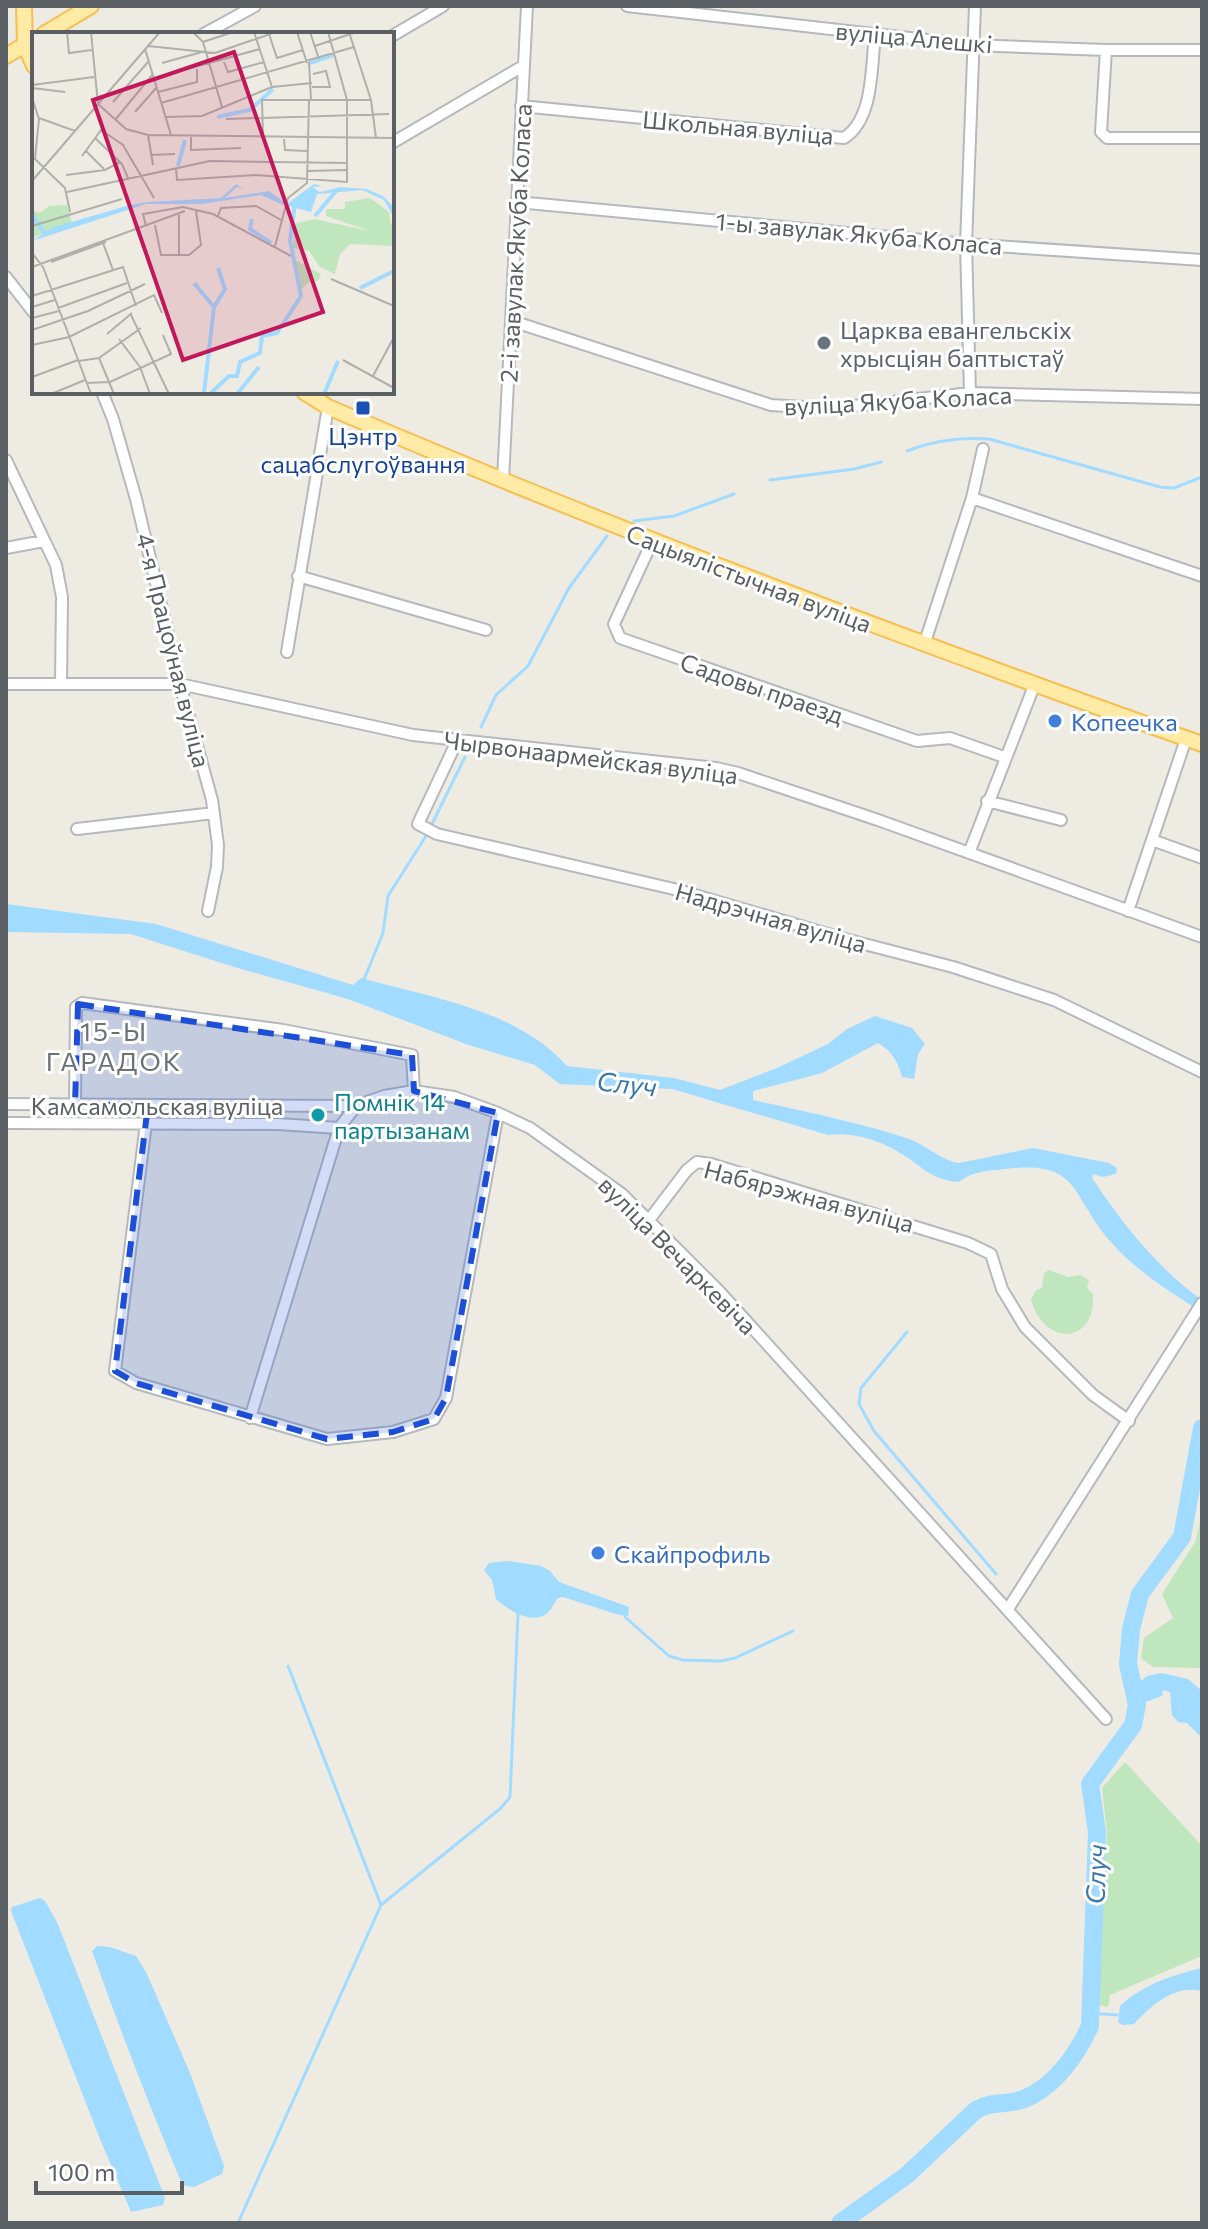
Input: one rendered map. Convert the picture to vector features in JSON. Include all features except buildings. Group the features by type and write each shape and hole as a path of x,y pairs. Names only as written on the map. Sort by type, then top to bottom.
{"main road":[{"path":"6,56 30,42 24,6"},
{"path":"47,32 91,6"},
{"name":"Сацыялістычная вуліца","path":"307,394 328,407 652,542 1034,686 1197,740"}],"street":[{"path":"208,32 255,6"},
{"path":"394,35 443,6"},
{"name":"2-і завулак Якуба Коласа","path":"503,480 527,6"},
{"name":"вуліца Алешкі","path":"627,6 972,45 1202,50"},
{"path":"970,393 966,244 975,6"},
{"name":"Школьная вуліца","path":"521,106 844,138 864,114 875,35"},
{"path":"1106,50 1101,132 1107,138 1202,138"},
{"path":"394,142 523,66"},
{"name":"1-ы завулак Якуба Коласа","path":"517,202 966,244 1202,260"},
{"path":"6,277 32,310"},
{"name":"вуліца Якуба Коласа","path":"512,321 771,405 794,408 850,406 970,393 1202,399"},
{"name":"4-я Працоўная вуліца","path":"103,394 136,499 214,813 217,867 208,911"},
{"path":"287,652 328,407"},
{"path":"924,645 972,498 983,449"},
{"path":"6,460 56,565 62,597 61,684"},
{"path":"972,498 1202,576"},
{"path":"6,548 44,541"},
{"name":"Садовы праезд","path":"652,542 614,624 620,638 917,741 950,738 1004,757"},
{"path":"298,576 486,630"},
{"name":"Чырвонаармейская вуліца","path":"6,684 180,684 413,735 716,768 969,853 1202,937"},
{"path":"969,853 1034,686"},
{"name":"Надрэчная вуліца","path":"458,739 418,824 437,834 678,890 953,967 1054,1000 1202,1072"},
{"path":"1128,911 1152,840 1197,740"},
{"path":"987,801 1061,820"},
{"path":"77,829 214,813"},
{"path":"1152,840 1202,858"},
{"path":"75,1105 76,1007 82,1003 283,1030 412,1055 414,1091"},
{"name":"Камсамольская вуліца","path":"6,1104 356,1106 384,1096 414,1091"},
{"name":"вуліца Вечаркевіча","path":"414,1091 454,1097 530,1128 622,1194 720,1292 1008,1609"},
{"path":"250,1418 339,1128 356,1106"},
{"path":"146,1123 115,1371 136,1383 327,1439 393,1432 434,1419 446,1398 498,1113"},
{"name":"Камсамольская вуліца","path":"6,1123 278,1124 339,1128"},
{"name":"Набярэжная вуліца","path":"649,1220 687,1170 697,1162 968,1243 991,1254 1002,1289 1025,1327 1093,1395 1129,1421"},
{"path":"1106,1719 1008,1609 1202,1303"}],"highlighted area":[{"path":"78,1004 412,1055 414,1091 498,1113 446,1398 434,1419 393,1432 327,1439 136,1383 115,1371 148,1105 75,1105"}],"green space":[{"path":"1049,1270 1068,1277 1080,1275 1089,1280 1087,1288 1093,1294 1092,1311 1078,1331 1068,1334 1057,1332 1038,1315 1031,1300 1036,1290 1042,1288 1044,1273"},
{"path":"1202,1515 1202,1668 1153,1667 1141,1658 1144,1638 1173,1618 1162,1594 1195,1542"},
{"path":"1125,1762 1202,1846 1202,1958 1110,1995 1108,2007 1094,2004 1107,1832 1102,1788"}],"water":[{"name":"Случ","path":"6,904 156,924 353,985 361,978 472,1008 523,1031 567,1066 674,1078 720,1090 828,1044 847,1029 875,1016 912,1028 925,1044 918,1054 914,1079 902,1077 894,1057 878,1043 822,1073 753,1091 753,1100 890,1133 959,1163 1033,1148 1109,1163 1117,1168 1116,1174 1103,1177 1093,1174 1092,1178 1142,1244 1170,1274 1202,1300 1202,1312 1130,1262 1097,1224 1071,1184 1048,1170 992,1170 959,1182 949,1181 934,1176 902,1154 875,1141 857,1136 828,1135 672,1089 560,1084 535,1065 466,1044 348,999 131,934 6,932"},
{"path":"508,1561 541,1566 559,1582 629,1607 628,1616 563,1597 558,1598 548,1613 540,1617 526,1617 496,1599 492,1580 484,1570 489,1563"},
{"path":"1161,1673 1188,1679 1202,1691 1202,1738 1187,1723 1178,1722 1172,1715 1170,1692 1163,1690 1162,1696 1137,1705 1133,1688 1147,1676"},
{"path":"40,1898 57,1922 165,2198 163,2205 131,2212 100,2139 11,1911 12,1907"},
{"path":"97,1946 136,1956 147,1974 190,2073 224,2166 222,2174 194,2187 185,2186 179,2177 92,1951"},
{"path":"1202,1968 1202,1991 1182,1991 1164,1998 1134,2024 1118,2022 1120,2006 1138,1992"}],"waterway":[{"path":"907,451 947,440 989,439 1160,487 1174,488 1202,477"},
{"path":"770,480 854,469 881,462"},
{"path":"634,521 674,516 734,494"},
{"path":"481,727 496,695 528,666 569,588 607,536"},
{"path":"432,824 465,757"},
{"path":"363,982 383,933 388,896 426,836"},
{"path":"907,1332 861,1388 859,1404 874,1431 996,1574"},
{"name":"Случ","path":"840,2223 907,2175 976,2110 1024,2099 1045,2087 1071,2059 1090,2026 1097,1832 1090,1784 1133,1725 1137,1705 1128,1664 1131,1629 1140,1594 1182,1537 1202,1428"},
{"path":"238,2223 381,1905 501,1808 510,1797 518,1614"},
{"path":"625,1617 669,1656 683,1660 721,1661 735,1658 793,1631"},
{"path":"288,1666 381,1905"},
{"path":"1090,2013 1117,2015"}],"place":[{"name":"Царква евангельскіх хрысціян баптыстаў","path":"824,343"},
{"name":"Цэнтр сацабслугоўвання","path":"363,408"},
{"name":"Копеечка","path":"1055,721"},
{"name":"Помнік 14 партызанам","path":"318,1115"},
{"name":"Скайпрофиль","path":"598,1553"}],"district":[{"name":"15-Ы ГАРАДОК","path":"114,1045"}]}
